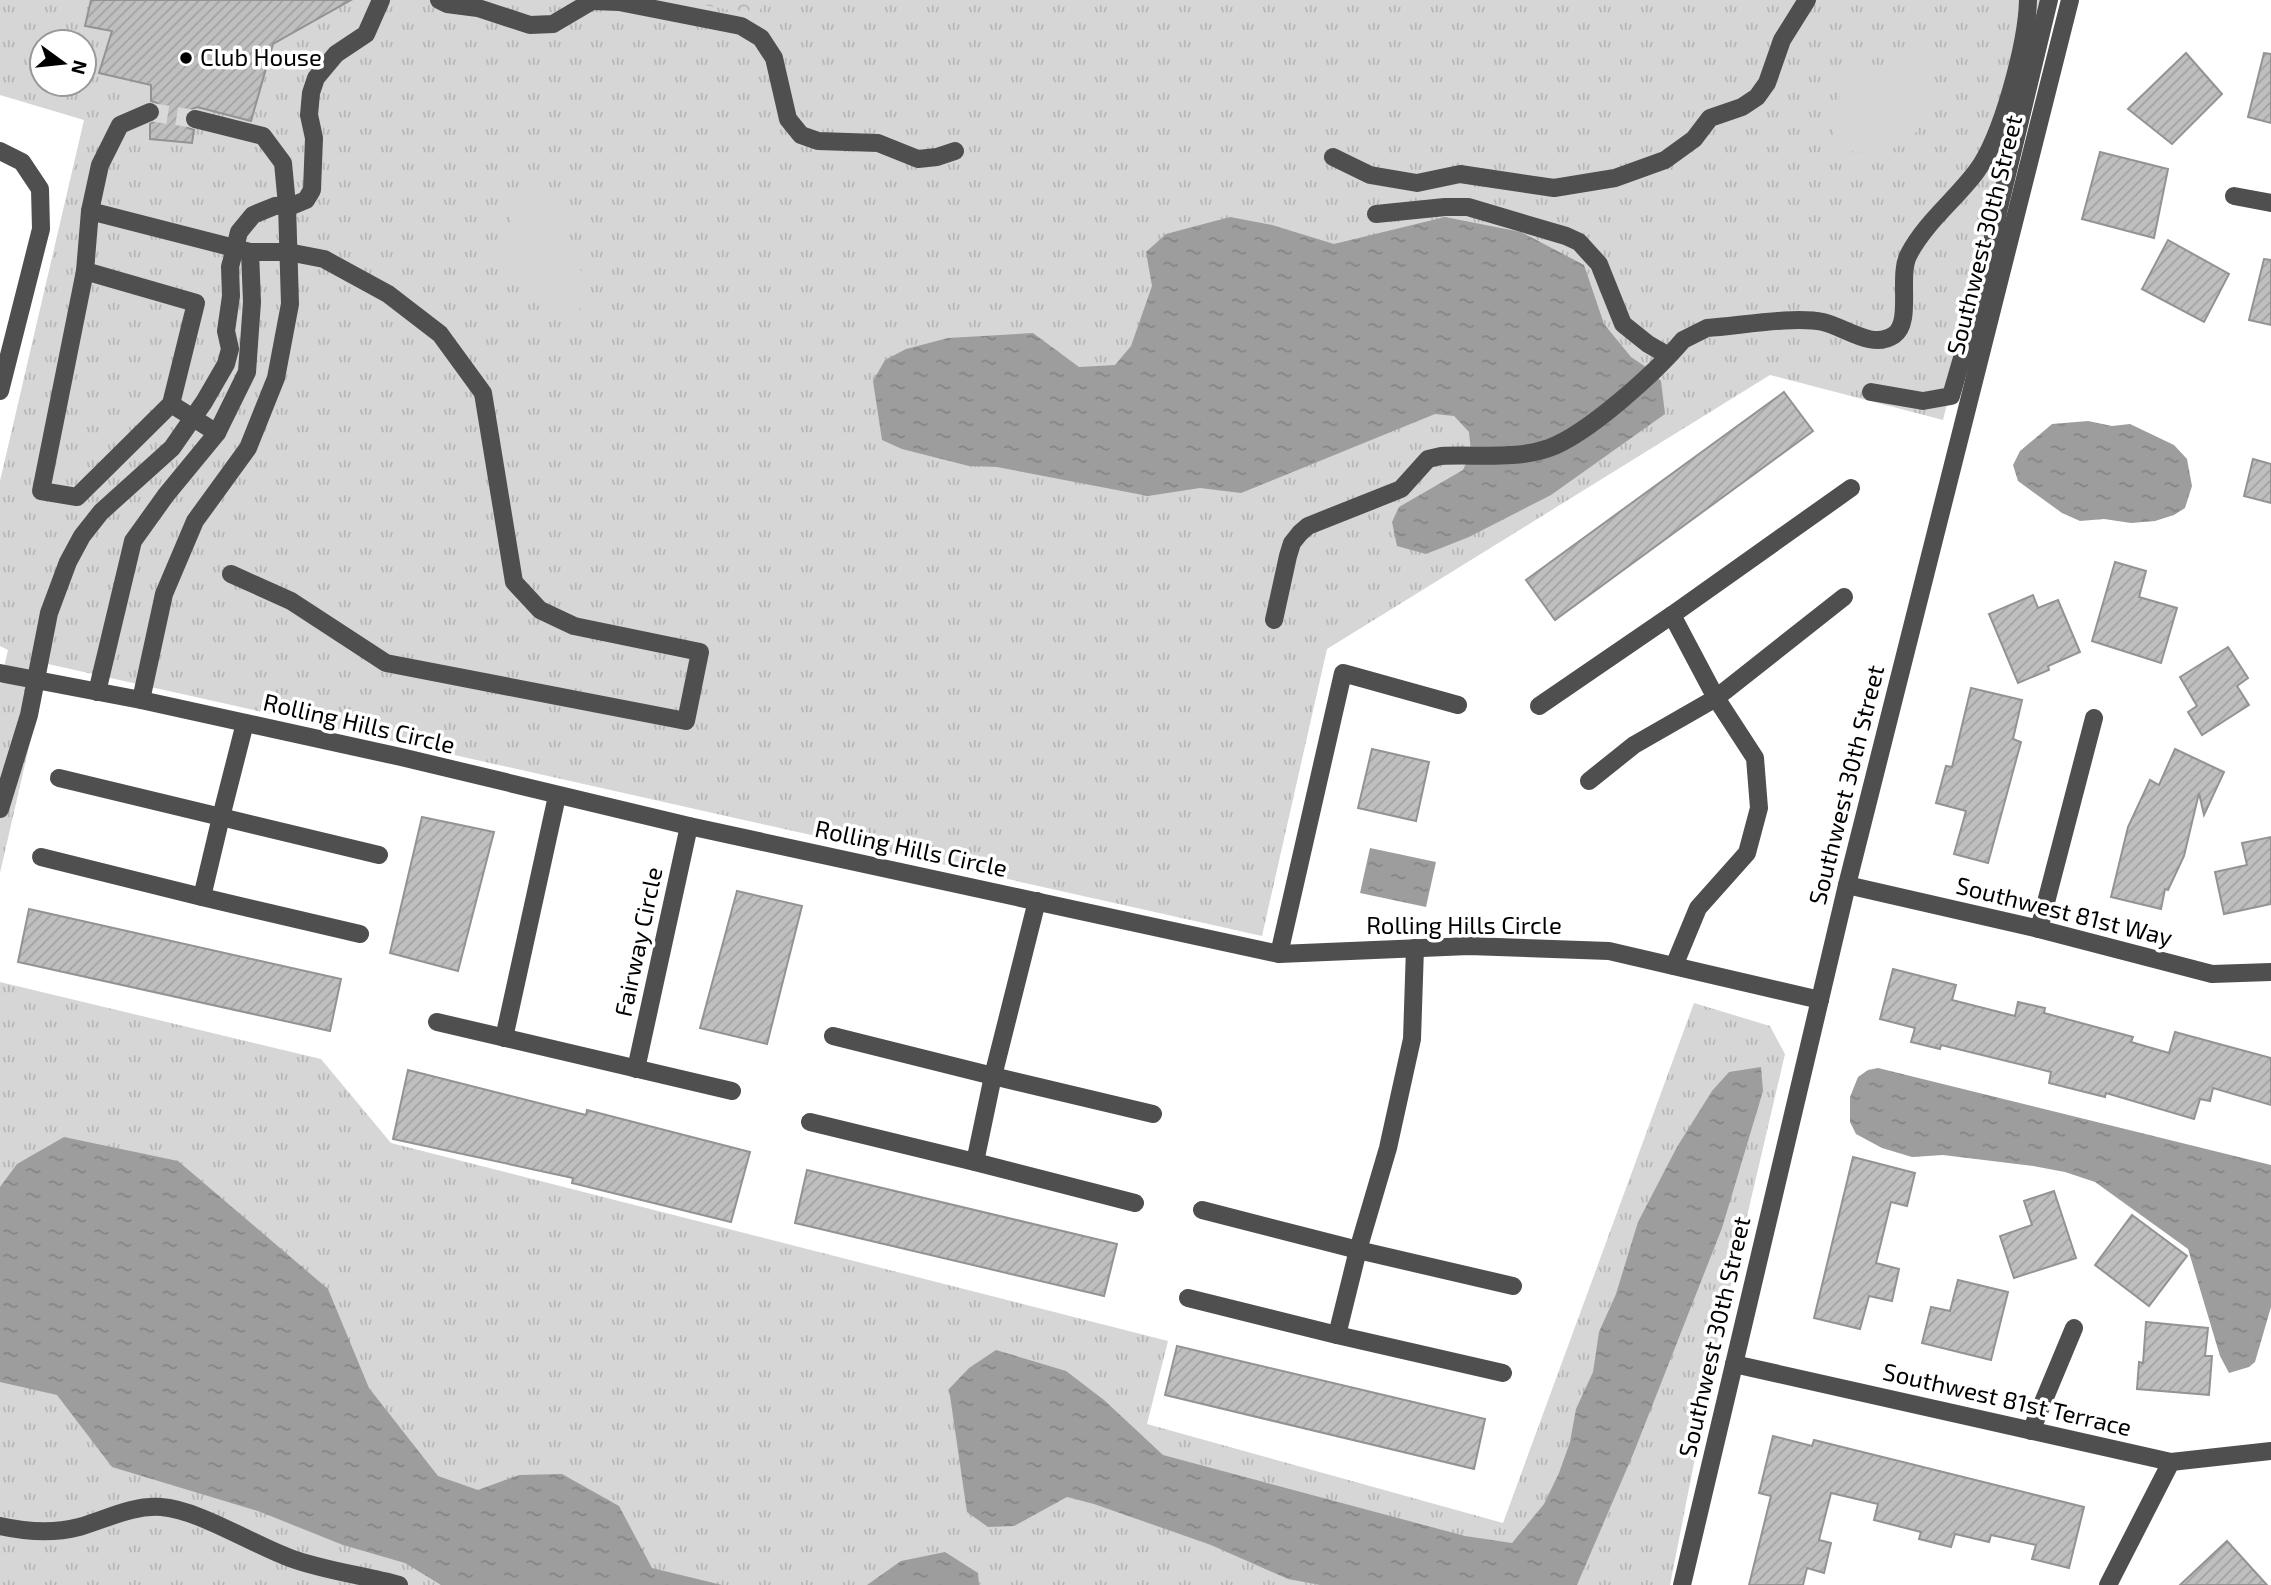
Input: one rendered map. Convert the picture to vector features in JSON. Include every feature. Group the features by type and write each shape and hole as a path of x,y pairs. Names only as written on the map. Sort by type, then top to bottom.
{"street":[{"path":"97,692 133,541 166,495 217,433 247,372 252,302 239,232 253,215 275,206 306,200 312,190 314,138 309,115 311,93 316,78 336,54 366,34 381,0"},
{"path":"439,0 447,4 478,8 530,25 553,24 592,1 619,2 741,26 761,38 775,58 789,119 801,135 818,141 878,143 918,159 955,151"},
{"path":"1333,157 1370,175 1417,183 1460,174 1554,188 1615,178 1665,160 1694,139 1710,118 1742,107 1757,97 1767,83 1783,40 1807,0"},
{"path":"1275,620 1288,556 1293,543 1308,526 1401,489 1428,459 1526,453 1550,448 1601,416 1683,340 1707,328 1804,321 1836,325 1868,339 1879,340 1895,334 1901,326 1903,314 1903,275 1907,257 1927,227 1976,173 1993,141 2021,47 2028,0"},
{"path":"1871,391 1923,401 1951,396 1984,282 2049,0"},
{"name":"Southwest 30th Street","path":"1682,1585 1847,885 2070,0"},
{"path":"86,271 196,303 171,404 77,497 41,491 86,271 90,211 100,165 120,125 150,112"},
{"path":"141,700 164,594 195,522 248,448 276,378 290,304 283,163 263,136 195,119"},
{"path":"0,151 22,162 40,189 41,229 0,391"},
{"path":"2234,196 2271,204"},
{"path":"1377,214 1444,206 1468,207 1579,242 1599,264 1623,324 1648,344 1662,360"},
{"path":"90,211 242,250 288,252 324,259 388,293 440,334 482,393 514,582 540,610 574,626 699,652 686,721 386,663 291,601 231,574"},
{"path":"0,809 29,715 49,613 68,562 82,536 101,512 172,448 226,364 230,349 226,331 231,296 230,267 242,250"},
{"path":"171,404 217,433"},
{"path":"1539,706 1851,488"},
{"path":"1589,781 1634,745 1716,698 1844,597"},
{"path":"1672,615 1716,698 1755,758 1759,808 1747,853 1698,908 1674,966"},
{"name":"Rolling Hills Circle","path":"0,673 141,700 401,757 689,826 1279,954 1469,946 1609,951 1820,1000"},
{"path":"1279,954 1343,673 1458,705"},
{"path":"2039,929 2094,718"},
{"path":"202,897 245,723"},
{"path":"59,779 379,855"},
{"path":"504,1038 557,796"},
{"name":"Fairway Circle","path":"636,1069 689,826"},
{"path":"41,857 360,934"},
{"name":"Southwest 81st Way","path":"1847,885 2039,929 2212,974 2271,972"},
{"path":"975,1162 993,1076 1037,901"},
{"path":"1337,1335 1358,1250 1388,1148 1412,1039 1415,948"},
{"path":"437,1023 732,1091"},
{"path":"833,1036 1153,1114"},
{"path":"810,1122 1135,1203"},
{"path":"1202,1210 1513,1286"},
{"path":"1188,1298 1503,1373"},
{"path":"2031,1431 2074,1328"},
{"name":"Southwest 81st Terrace","path":"1734,1364 2171,1462 2271,1451"},
{"path":"2108,1585 2171,1462"},
{"path":"0,1526 22,1531 52,1532 139,1507 165,1507 192,1515 290,1558 324,1569 399,1585"}],"green space":[{"path":"0,0 2050,0 1943,420 1770,375 1327,649 1262,936 48,664 0,873 0,685 8,650 0,646 0,481 84,120 0,95"},
{"path":"678,0 767,0 756,15"},
{"path":"1913,48 1928,55 1935,71 1919,126 1913,137 1897,147 1873,152 1841,148 1835,142 1833,134 1842,83 1852,72 1879,72"},
{"path":"534,189 547,190 561,198 564,212 559,239 565,252 587,280 590,297 573,316 548,315 510,280 501,265 501,249 515,206 523,194"},
{"path":"0,982 321,1059 391,1143 1168,1341 1147,1424 1503,1523 1694,1003 1770,1026 1785,1054 1719,1336 1670,1585 0,1585"}],"water":[{"path":"1230,217 1272,225 1334,244 1445,217 1521,232 1584,265 1604,324 1631,357 1661,381 1665,414 1551,495 1469,537 1426,554 1397,546 1392,522 1399,507 1463,470 1471,452 1469,432 1454,416 1435,414 1241,493 1200,488 1148,496 997,467 969,466 902,449 882,440 873,381 885,360 906,349 948,338 1033,333 1079,367 1115,365 1131,346 1152,286 1146,252 1166,234"},
{"path":"2088,421 2112,426 2130,424 2174,445 2187,459 2192,486 2185,508 2155,521 2080,521 2062,513 2018,481 2013,465 2020,451 2052,424"},
{"path":"1370,848 1436,862 1426,907 1360,893"},
{"path":"1761,1067 1763,1091 1722,1228 1634,1452 1577,1585 1320,1585 1288,1579 1211,1545 1067,1497 1014,1526 988,1527 967,1512 949,1389 969,1368 996,1350 1066,1371 1104,1400 1163,1455 1465,1536 1512,1543 1544,1504 1559,1473 1570,1442 1576,1409 1593,1372 1599,1332 1616,1294 1638,1222 1677,1147 1712,1091 1729,1072"},
{"path":"1878,1068 2271,1165 2271,1307 2255,1362 2249,1367 2229,1373 2220,1356 2188,1249 2095,1182 2065,1172 2033,1166 1943,1155 1912,1157 1882,1148 1856,1134 1850,1122 1850,1097 1858,1077 1868,1070"},
{"path":"64,1137 178,1161 328,1289 369,1388 438,1476 478,1490 519,1475 562,1474 619,1506 652,1568 722,1585 441,1585 405,1563 343,1545 258,1511 112,1467 57,1395 0,1382 0,1187 17,1164"},
{"path":"945,1552 978,1573 979,1585 867,1585 901,1561"}],"building":[{"name":"Club House","path":"91,0 351,0 273,44 251,121 197,107 187,111 184,121 188,128 194,130 192,143 150,139 150,124 159,119 161,113 157,103 151,101 151,85 99,73 112,31 85,26"},
{"path":"2186,53 2222,94 2172,144 2128,109"},
{"path":"2264,53 2271,54 2271,123 2248,117"},
{"path":"2100,152 2168,169 2154,238 2082,219"},
{"path":"2168,240 2229,274 2204,322 2142,289"},
{"path":"2264,259 2271,260 2271,325 2249,320"},
{"path":"1784,392 1813,431 1555,620 1526,580"},
{"path":"2253,459 2271,464 2271,503 2244,496"},
{"path":"2115,562 2146,571 2139,597 2177,608 2161,663 2092,641"},
{"path":"2033,595 2038,608 2058,600 2080,652 2048,666 2049,670 2018,683 1989,614"},
{"path":"2228,647 2248,678 2237,686 2249,705 2202,735 2188,712 2197,706 2180,677"},
{"path":"1971,688 2022,700 2013,739 2021,742 1988,863 1954,854 1966,811 1936,803 1946,766 1952,767"},
{"path":"1372,749 1429,762 1416,821 1358,808"},
{"path":"2175,749 2224,772 2204,815 2199,793 2184,856 2168,890 2165,889 2161,909 2111,897 2128,827 2150,780 2159,785"},
{"path":"422,817 494,832 458,971 390,953"},
{"path":"2271,837 2271,904 2224,914 2215,872 2247,865 2242,843"},
{"path":"737,891 802,906 767,1044 700,1028"},
{"path":"29,909 341,979 330,1031 18,962"},
{"path":"1893,969 1956,985 1952,1000 2015,1016 2018,1002 2045,1008 2044,1013 2133,1037 2131,1042 2169,1053 2175,1032 2271,1058 2271,1105 2213,1088 2210,1101 2200,1099 2194,1119 2106,1093 2105,1097 2049,1083 2051,1072 1941,1045 1940,1049 1911,1042 1915,1028 1880,1019"},
{"path":"408,1070 586,1115 587,1110 750,1152 731,1222 572,1183 573,1178 393,1139"},
{"path":"1853,1157 1915,1173 1907,1206 1891,1202 1876,1263 1899,1269 1892,1301 1869,1296 1860,1329 1814,1318"},
{"path":"807,1170 1117,1244 1104,1296 795,1223"},
{"path":"2054,1191 2076,1258 2014,1278 2000,1236 2032,1225 2024,1201"},
{"path":"2132,1215 2187,1256 2149,1306 2095,1265"},
{"path":"1958,1280 2008,1292 1991,1360 1922,1343 1931,1307 1950,1311"},
{"path":"2146,1322 2208,1328 2205,1356 2212,1356 2209,1395 2137,1389 2139,1362 2143,1363"},
{"path":"1177,1346 1485,1419 1474,1469 1165,1395"},
{"path":"1773,1436 1812,1446 1814,1440 2084,1507 2069,1568 2032,1559 2036,1545 1991,1535 1989,1542 1955,1534 1951,1547 1919,1539 1921,1532 1874,1520 1878,1504 1831,1493 1819,1540 1831,1543 1824,1573 1807,1568 1803,1585 1749,1585 1771,1496 1759,1493"},
{"path":"2227,1541 2267,1585 2180,1585"}],"tunnel":[{"path":"150,112 195,119"}],"place":[{"name":"Club House","path":"186,58"}]}
